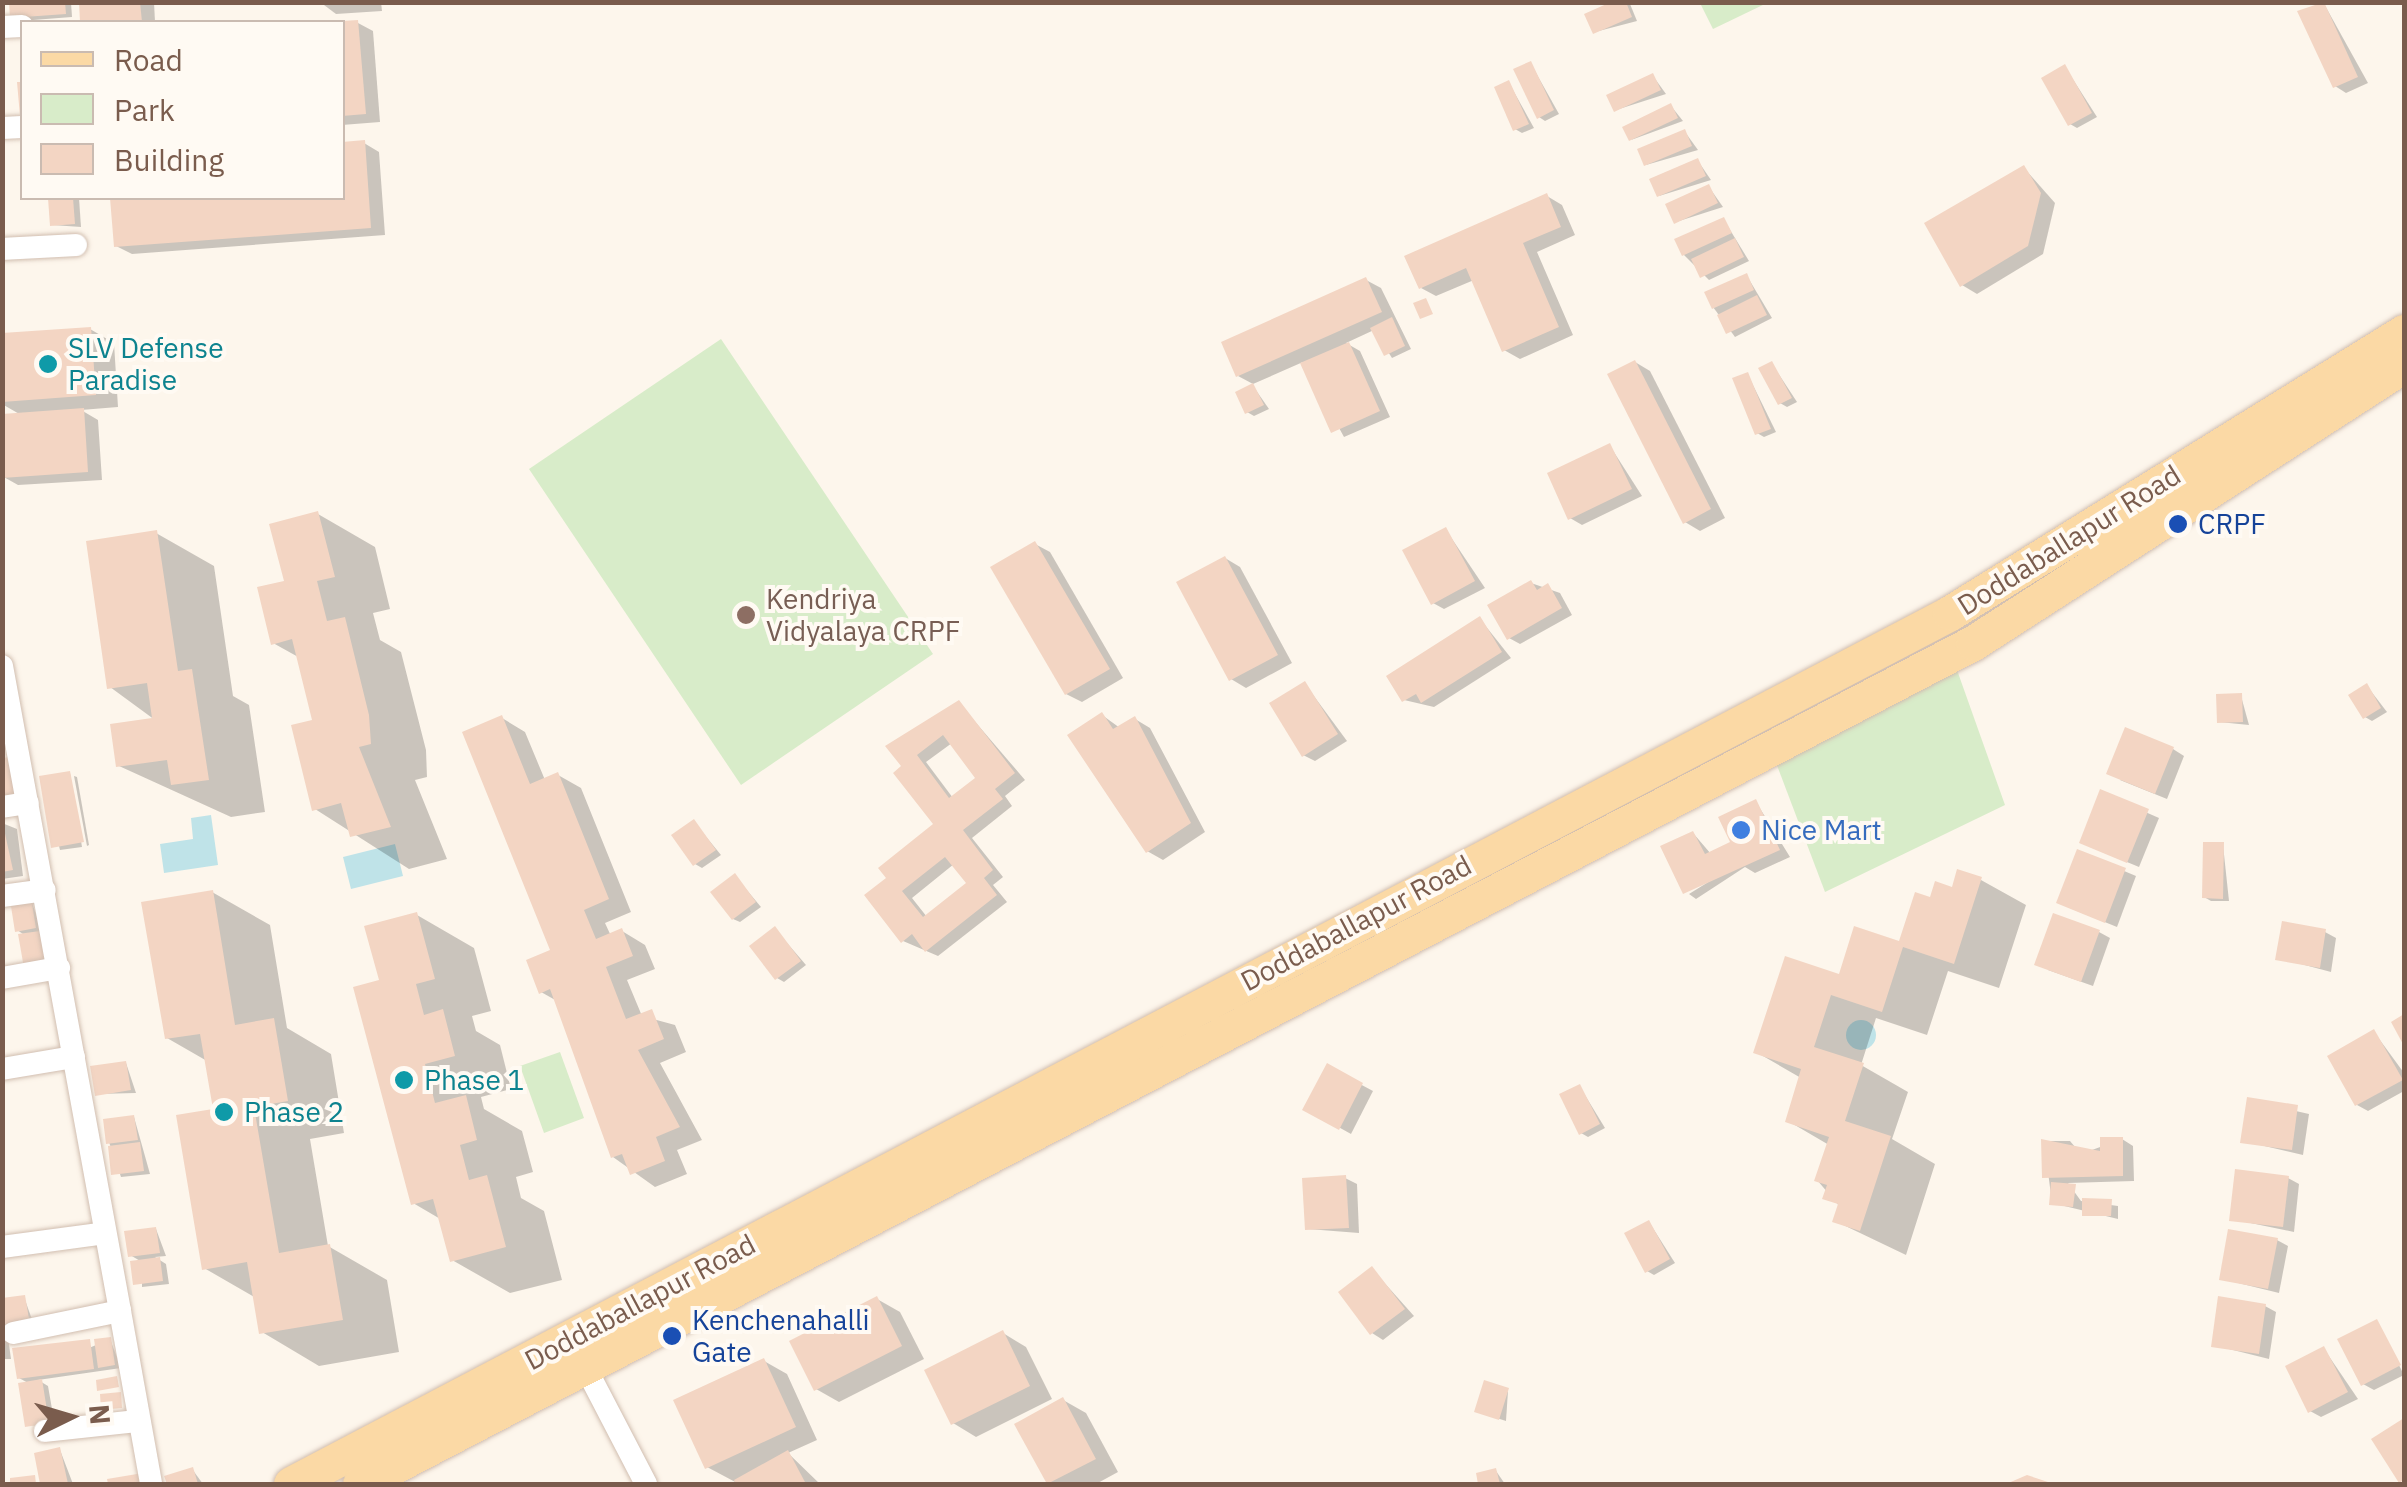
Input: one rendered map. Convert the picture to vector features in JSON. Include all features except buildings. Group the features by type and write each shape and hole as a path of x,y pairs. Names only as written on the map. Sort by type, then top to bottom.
{"main road":[{"name":"Doddaballapur Road","path":"360,1484 578,1353 1950,613 2404,332"},
{"name":"Doddaballapur Road","path":"290,1484 578,1353 1974,643 2404,365"}],"street":[{"path":"2,248 76,245"},
{"path":"2,666 6,709 59,968 151,1484"},
{"path":"2,807 28,803"},
{"path":"2,896 44,890"},
{"path":"2,978 59,968"},
{"path":"2,1069 74,1057"},
{"path":"2,1247 105,1233"},
{"path":"13,1333 120,1311"},
{"path":"578,1353 646,1484"},
{"path":"45,1431 138,1422"}],"green space":[{"path":"1700,3 1767,3 1713,29"},
{"path":"721,339 933,654 741,785 529,469"},
{"path":"1957,670 2005,805 1825,892 1775,760"},
{"path":"560,1052 584,1118 544,1133 520,1066"}],"water":[{"path":"211,815 218,865 164,873 160,844 193,839 191,818"},
{"path":"395,844 403,876 351,889 343,857"},
{"path":"1861,1020 1872,1024 1876,1035 1872,1046 1861,1050 1850,1046 1846,1035 1850,1024"}],"place":[{"name":"SLV Defense Paradise","path":"48,364"},
{"name":"CRPF","path":"2178,524"},
{"name":"Kendriya Vidyalaya CRPF","path":"746,615"},
{"name":"Nice Mart","path":"1741,830"},
{"name":"Phase 1","path":"404,1080"},
{"name":"Phase 2","path":"224,1112"},
{"name":"Kenchenahalli Gate","path":"672,1336"}]}
